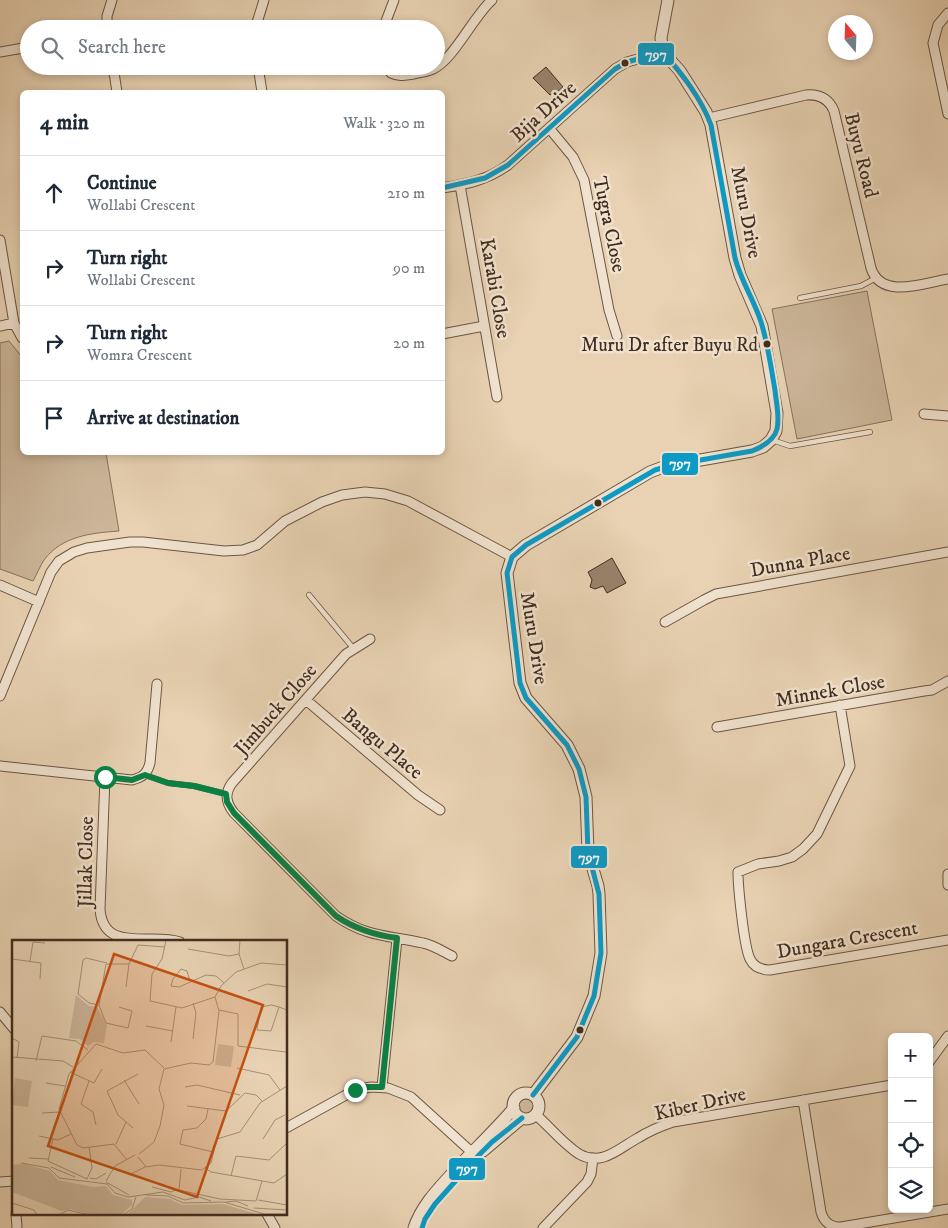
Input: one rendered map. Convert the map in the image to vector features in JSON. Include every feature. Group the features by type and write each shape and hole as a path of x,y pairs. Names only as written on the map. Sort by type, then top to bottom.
{"street":[{"path":"108,20 112,0"},
{"path":"258,20 264,0"},
{"path":"386,20 394,0"},
{"path":"663,52 661,38 668,0"},
{"path":"445,61 486,2"},
{"path":"948,14 938,25 933,43 948,114"},
{"path":"0,52 20,49"},
{"name":"Muru Drive","path":"663,52 680,71 709,118 713,130 736,264 758,316 764,336 778,413 776,430 771,440"},
{"name":"Bija Drive","path":"445,188 484,179 497,174 620,66 663,52"},
{"path":"114,75 117,90"},
{"path":"259,75 262,90"},
{"name":"Buyu Road","path":"709,118 806,95 821,97 828,101 834,111 876,278"},
{"name":"Tugra Close","path":"549,128 572,157 584,180 609,310 617,336"},
{"name":"Karabi Close","path":"460,185 497,397"},
{"path":"0,240 14,323 20,334"},
{"path":"876,278 883,284 897,287 948,279"},
{"path":"0,326 14,323"},
{"path":"445,333 484,326"},
{"path":"924,414 948,416"},
{"path":"0,696 55,566 63,557 74,552 88,548 138,542 224,551 243,550 257,545 285,521 322,502 342,495 379,493 403,499 512,557 526,545 655,470 672,465 752,451 763,447 771,440"},
{"name":"Dunna Place","path":"665,622 716,594 948,552"},
{"name":"Muru Drive","path":"512,557 508,567 507,580 520,683 526,698 567,745 579,769 586,798 588,852 599,894 601,953 594,996 577,1037 569,1050 532,1095"},
{"path":"0,586 39,602"},
{"name":"Jimbuck Close","path":"226,794 232,783 346,654 370,640"},
{"name":"Minnek Close","path":"716,727 924,691 940,686 948,681"},
{"path":"0,766 132,780 145,775 150,763 157,684"},
{"name":"Bangu Place","path":"306,700 418,795 440,810"},
{"name":"Dungara Crescent","path":"840,705 850,766 817,834 804,849 792,856 779,861 758,864 738,872 739,892 750,967 770,970 948,940"},
{"name":"Jillak Close","path":"105,777 100,909 103,924 109,932 117,936 173,940"},
{"path":"226,794 227,802 234,813 336,916 357,928 377,935 434,946 452,956"},
{"path":"948,874 948,885"},
{"path":"382,1087 397,938"},
{"path":"0,1012 12,1027"},
{"path":"933,1058 945,1047 948,1036"},
{"name":"Kiber Drive","path":"593,1158 604,1158 611,1155 643,1135 673,1122 888,1086"},
{"path":"288,1127 355,1090 366,1087 382,1087 394,1089 411,1097 474,1155"},
{"path":"525,1093 532,1095 539,1104 538,1112 530,1119 516,1115 514,1108 515,1100 525,1093"},
{"path":"803,1100 824,1225 841,1227 948,1209"},
{"path":"422,1228 435,1204 514,1108"},
{"path":"536,1115 573,1150 582,1156 593,1158 587,1182 552,1221 542,1228"},
{"path":"414,1228 428,1200 474,1155 522,1118"},
{"path":"268,1216 275,1228"}],"lane":[{"path":"800,298 862,286 876,278"},
{"path":"771,440 790,446 870,432"},
{"path":"309,595 354,649"},
{"path":"145,775 168,783 194,786 226,794"}],"shaded area":[{"path":"867,291 892,420 797,439 772,309"},
{"path":"9,341 20,355 20,455 106,455 119,531 78,537 59,546 44,560 33,581 0,569 0,343"},
{"path":"526,1099 532,1101 534,1107 532,1113 526,1115 520,1113 518,1107 520,1101"}],"building":[{"path":"546,67 563,87 550,95 533,78"},
{"path":"612,558 626,583 607,593 603,586 595,589 590,587 592,580 588,572"}],"transit line":[{"name":"797","path":"445,187 485,178 508,165 615,69 627,62 663,52 702,105 711,125 735,258 763,330 778,410 777,429 770,440 760,448 655,470 526,545 512,557 507,573 520,683 526,698 567,745 579,769 586,797 588,852 599,894 601,953 594,996 577,1037 533,1095"},
{"name":"797","path":"422,1228 425,1219 435,1204 477,1157 492,1142 522,1118"}],"place":[{"name":"Muru Dr after Buyu Rd","path":"767,344"}],"route":[{"path":"105,777 132,780 145,775 168,783 194,786 226,794 227,802 234,813 336,916 357,928 377,935 397,938 382,1087 366,1087 355,1090"}]}
